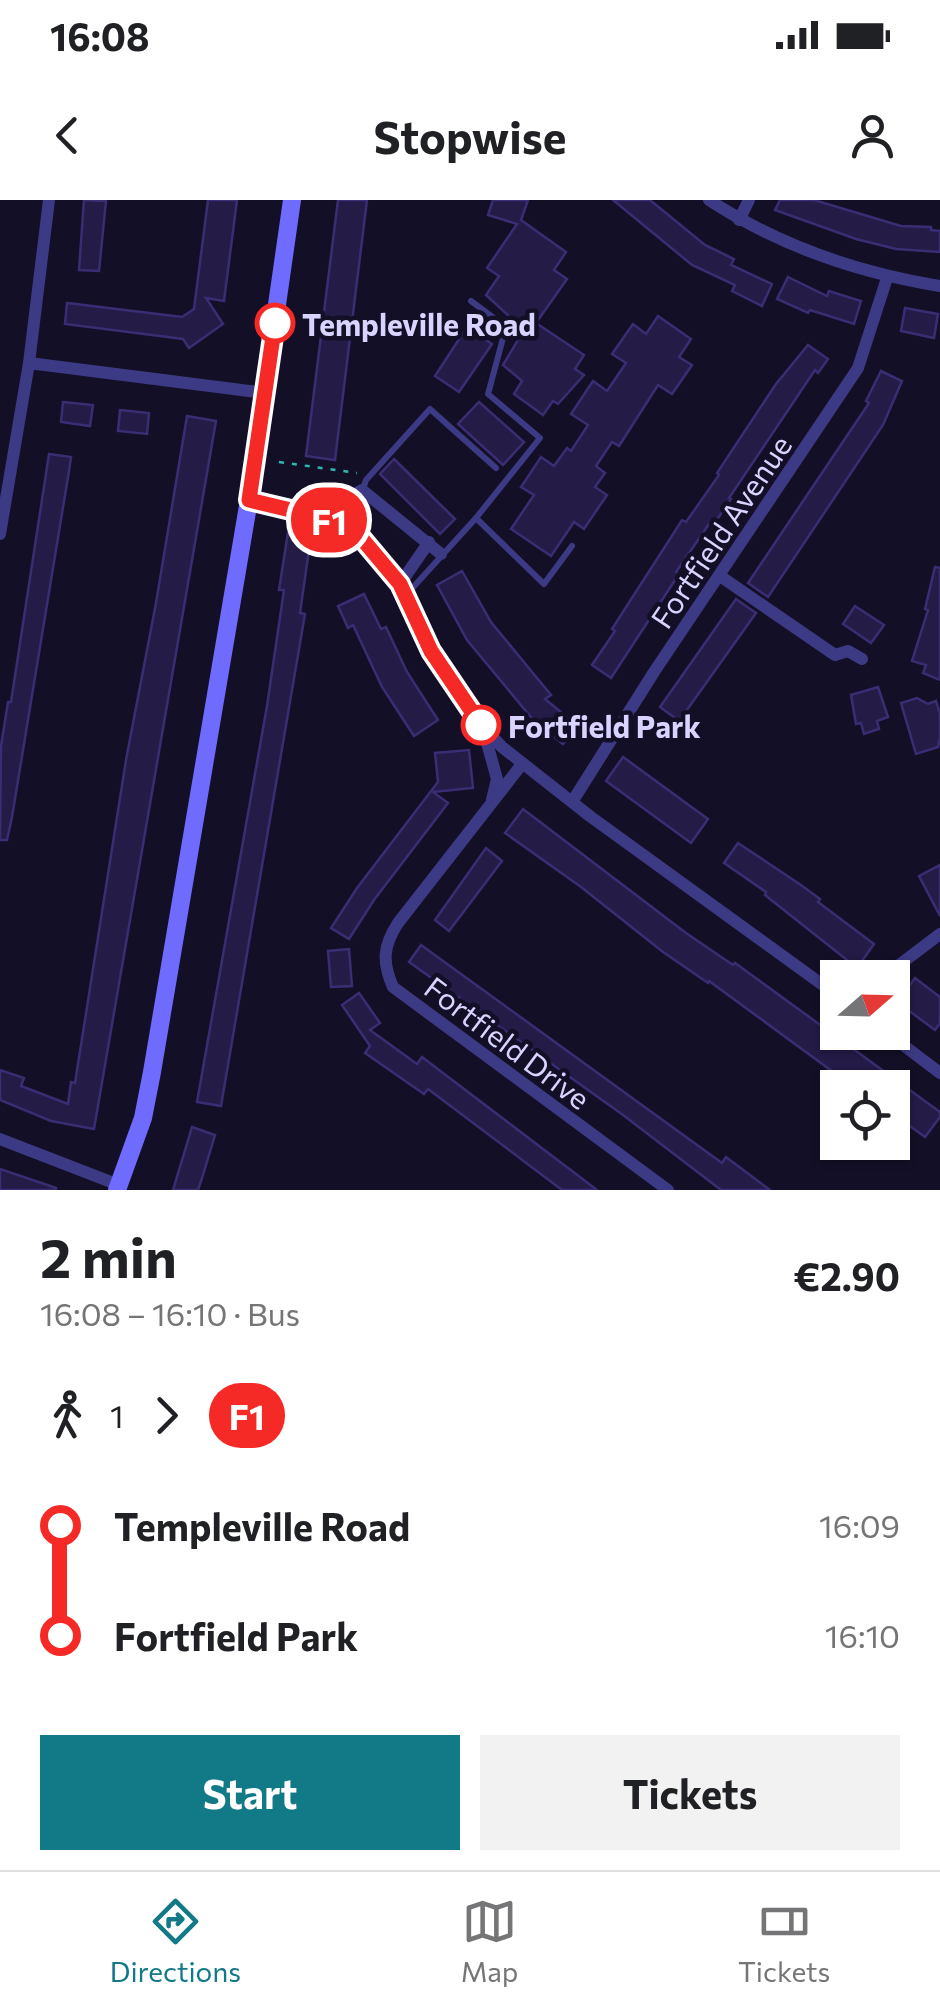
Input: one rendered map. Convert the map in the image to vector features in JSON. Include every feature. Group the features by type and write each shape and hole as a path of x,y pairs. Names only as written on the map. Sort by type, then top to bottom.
{"main road":[{"path":"118,1187 143,1118 152,1072 249,500 292,200"}],"street":[{"path":"0,534 6,461 29,363 49,200"},
{"path":"709,200 739,220 824,256 887,278 940,286"},
{"path":"739,220 749,200"},
{"name":"Fortfield Avenue","path":"572,802 858,368 887,278"},
{"path":"29,363 265,393"},
{"path":"335,522 356,494 441,554"},
{"path":"249,500 335,522 358,534 403,589 431,651 483,727 522,764 572,802 820,983"},
{"path":"403,589 428,542"},
{"path":"720,576 836,655 848,651 862,659"},
{"path":"483,727 496,779 492,802"},
{"name":"Fortfield Drive","path":"522,764 388,938 385,970 393,987 668,1190"},
{"path":"906,960 940,934"},
{"path":"910,1050 940,1073"},
{"path":"0,1140 118,1187"}],"lane":[{"path":"403,589 476,518 540,438 488,394 506,327 471,301"},
{"path":"329,490 356,494 430,409 496,468"},
{"path":"476,518 544,584 572,546"}],"path":[{"path":"279,462 370,475"}],"building":[{"path":"84,200 106,201 99,271 79,270"},
{"path":"208,200 237,200 224,301 206,298 223,324 189,348 183,339 65,324 67,303 182,317 194,309"},
{"path":"338,200 367,200 335,460 306,456"},
{"path":"493,200 528,200 521,220 566,252 554,270 567,279 536,323 584,355 575,369 584,375 558,404 553,401 543,415 514,394 522,381 503,365 524,330 486,295 499,276 487,268 517,224 488,215"},
{"path":"613,200 650,200 705,245 734,259 731,265 772,284 762,306 732,291 735,285 692,265"},
{"path":"780,200 814,200 901,226 931,227 940,231 940,252 896,249 856,239 775,210"},
{"path":"788,277 827,296 829,291 861,301 854,324 810,310 808,313 777,299"},
{"path":"905,308 938,314 934,338 901,331"},
{"path":"658,316 691,339 679,357 692,365 672,394 658,385 619,446 612,442 596,466 605,473 595,487 607,495 584,529 574,522 551,556 511,529 534,495 521,487 541,457 554,466 567,448 571,451 588,425 571,414 593,381 607,391 626,363 612,354 633,324 646,334"},
{"path":"467,327 492,344 459,392 435,376"},
{"path":"808,345 828,359 818,373 815,370 712,527 709,524 676,572 679,574 611,678 592,665 615,631 612,629 682,520 686,522 776,384"},
{"path":"881,371 902,381 883,425 768,597 748,583 869,403 866,401"},
{"path":"63,402 93,405 90,426 61,422"},
{"path":"479,402 524,442 503,465 458,424"},
{"path":"120,410 149,413 147,434 118,431"},
{"path":"187,416 216,421 94,1129 51,1121 0,1100 0,1070 24,1078 21,1086 68,1104 71,1082 75,1083 126,760"},
{"path":"49,454 71,457 12,817 7,840 0,840 1,746"},
{"path":"394,459 455,519 440,534 380,474"},
{"path":"288,532 311,536 300,613 305,614 221,1106 197,1102 267,706"},
{"path":"935,567 940,568 940,680 923,673 926,665 912,661 928,610 925,609"},
{"path":"462,571 491,622 551,695 545,699 578,726 563,744 535,722 467,640 437,585"},
{"path":"364,594 381,629 386,627 407,672 438,720 414,736 382,687 353,625 348,628 338,606"},
{"path":"736,599 756,613 679,721 660,707"},
{"path":"855,606 884,625 871,643 843,624"},
{"path":"878,687 888,717 877,721 879,729 864,734 861,723 856,724 851,695"},
{"path":"917,698 928,704 936,701 940,738 938,747 916,754 901,703"},
{"path":"469,750 473,788 433,792 448,803 349,939 331,928 438,782 435,753"},
{"path":"623,757 708,819 691,843 606,781"},
{"path":"523,809 686,933 820,1025 820,1050 855,1050 882,1070 830,1070 663,952 505,833"},
{"path":"738,843 820,899 818,902 874,944 863,960 847,960 766,892 724,863"},
{"path":"486,848 502,861 449,931 435,920"},
{"path":"940,865 940,916 919,876"},
{"path":"421,945 722,1163 726,1157 770,1190 721,1190 409,962"},
{"path":"349,949 352,986 331,987 328,951"},
{"path":"915,978 940,997 940,1023 935,1030 910,1012 910,985"},
{"path":"359,993 380,1023 370,1030 417,1064 422,1057 597,1190 562,1190 428,1089 424,1094 365,1053 370,1046 342,1005"},
{"path":"910,1090 940,1112 925,1137 910,1126"},
{"path":"192,1127 215,1135 203,1175 198,1190 173,1190"},
{"path":"0,1169 56,1188 56,1190 0,1190"}],"bus line":[{"name":"F1","path":"275,323 249,500 320,517 358,534 400,584 431,651 481,725"}],"place":[{"name":"Templeville Road","path":"275,323"},
{"name":"Fortfield Park","path":"481,725"}]}
